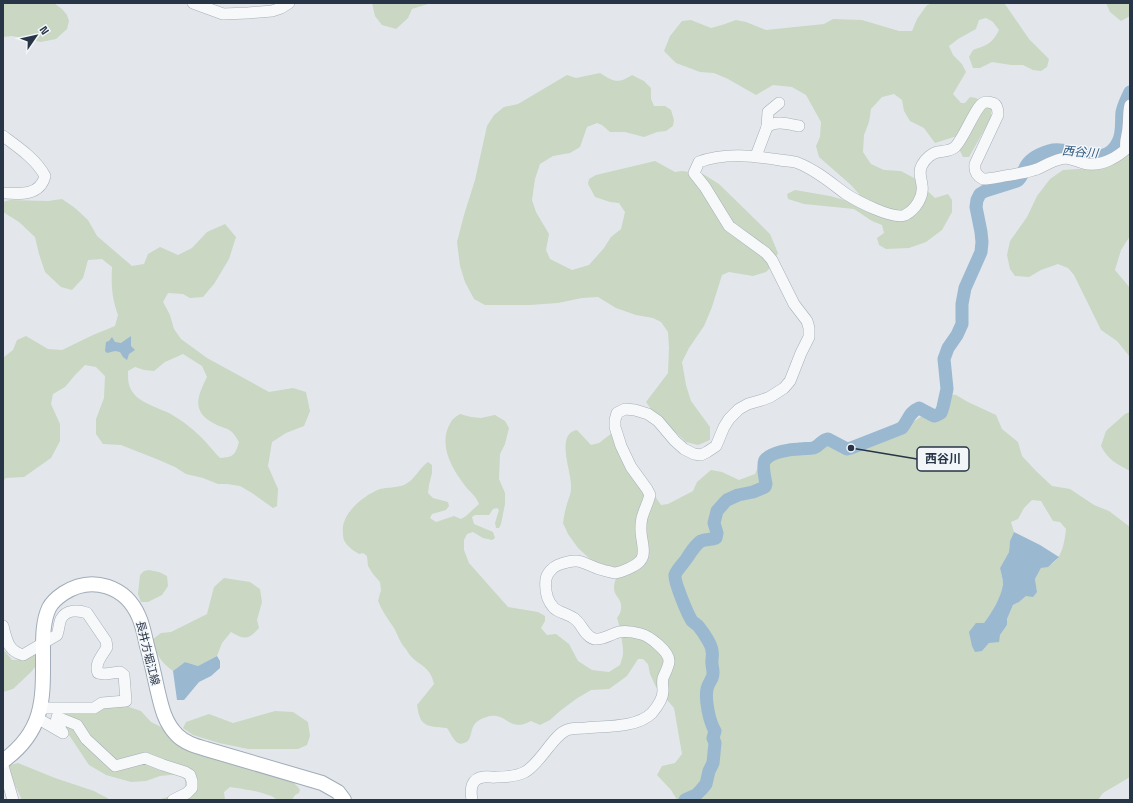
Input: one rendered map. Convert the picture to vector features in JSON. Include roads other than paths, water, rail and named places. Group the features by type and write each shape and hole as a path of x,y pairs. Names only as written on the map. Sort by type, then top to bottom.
{"main road":[{"name":"長井方堀江線","path":"3,761 11,756 24,741 31,731 39,713 43,692 43,643 45,621 50,606 59,596 72,588 92,584 108,586 121,593 132,603 140,617 161,706 167,722 177,735 190,744 322,783 338,792 344,800"}],"street":[{"path":"193,3 223,14 272,11 289,3"},
{"path":"472,800 470,792 471,785 477,778 509,776 524,772 534,764 560,734 566,730 626,724 641,720 652,713 660,701 663,693 662,680 670,662 668,655 662,648 642,634 632,632 618,632 596,640 590,638 576,620 554,608 548,598 545,588 546,576 554,567 575,560 615,573 632,567 641,561 644,554 640,532 641,519 650,495 631,467 621,446 614,420 617,413 625,409 648,414 658,421 684,449 694,454 701,455 716,446 724,427 729,419 739,409 748,404 770,397 784,388 790,381 809,337 807,321 794,304 772,260 766,252 729,226 705,187 694,173 699,162 720,157 756,156 798,163 819,174 848,195 884,213 894,216 904,216 914,208 920,198 922,186 919,174 922,165 936,152 949,151 955,148 966,131 978,107 986,102 992,103 996,106 998,115 975,164 976,174 983,179 1023,173 1066,158 1093,164 1101,164 1108,161 1128,147 1125,144 1130,105"},
{"path":"756,156 767,127 768,112 779,103"},
{"path":"767,127 774,123 799,126"},
{"path":"3,136 30,157 41,168 45,176 43,183 39,188 32,191 17,194 3,193"},
{"path":"3,626 10,646 16,653 23,655 57,634 62,618 68,612 78,610 87,613 106,641 107,647 98,661 96,668 98,673 105,674 120,672 124,675 126,701 102,703 94,708 39,713"},
{"path":"39,713 63,733 56,722 58,717 77,725 86,739 115,766 145,758 190,775 192,788 187,793 173,800"},
{"path":"3,766 13,800"}],"water":[{"path":"131,336 131,346 135,350 129,354 127,360 120,352 115,351 107,353 105,351 106,342 112,337 115,342 121,343"},
{"path":"1014,532 1040,545 1059,557 1048,567 1041,568 1035,579 1037,592 1033,597 1026,596 1013,605 1007,619 1007,625 1000,635 999,642 989,643 982,651 975,652 969,632 976,623 984,623 998,600 1003,584 1000,568 1009,552 1010,541"},
{"path":"217,656 220,661 220,668 211,676 199,682 184,700 177,700 173,671 185,662 198,666"}],"waterway":[{"name":"西谷川","path":"685,800 696,795 706,784 709,771 713,763 715,743 713,738 715,731 709,716 707,704 707,689 713,676 713,671 711,645 701,629 692,621 675,579 677,571 693,549 701,541 716,538 717,533 714,523 717,511 727,500 765,487 764,462 768,457 787,450 813,448 828,439 847,449 851,448 902,428 911,414 919,408 934,416 941,413 947,389 944,359 948,348 957,335 962,324 962,304 965,288 981,252 981,232 976,207 980,194 1019,180 1029,162 1045,152 1058,150 1096,156 1104,155 1112,151 1120,138 1122,112 1130,92"}],"place":[{"name":"西谷川","path":"851,448"}]}
